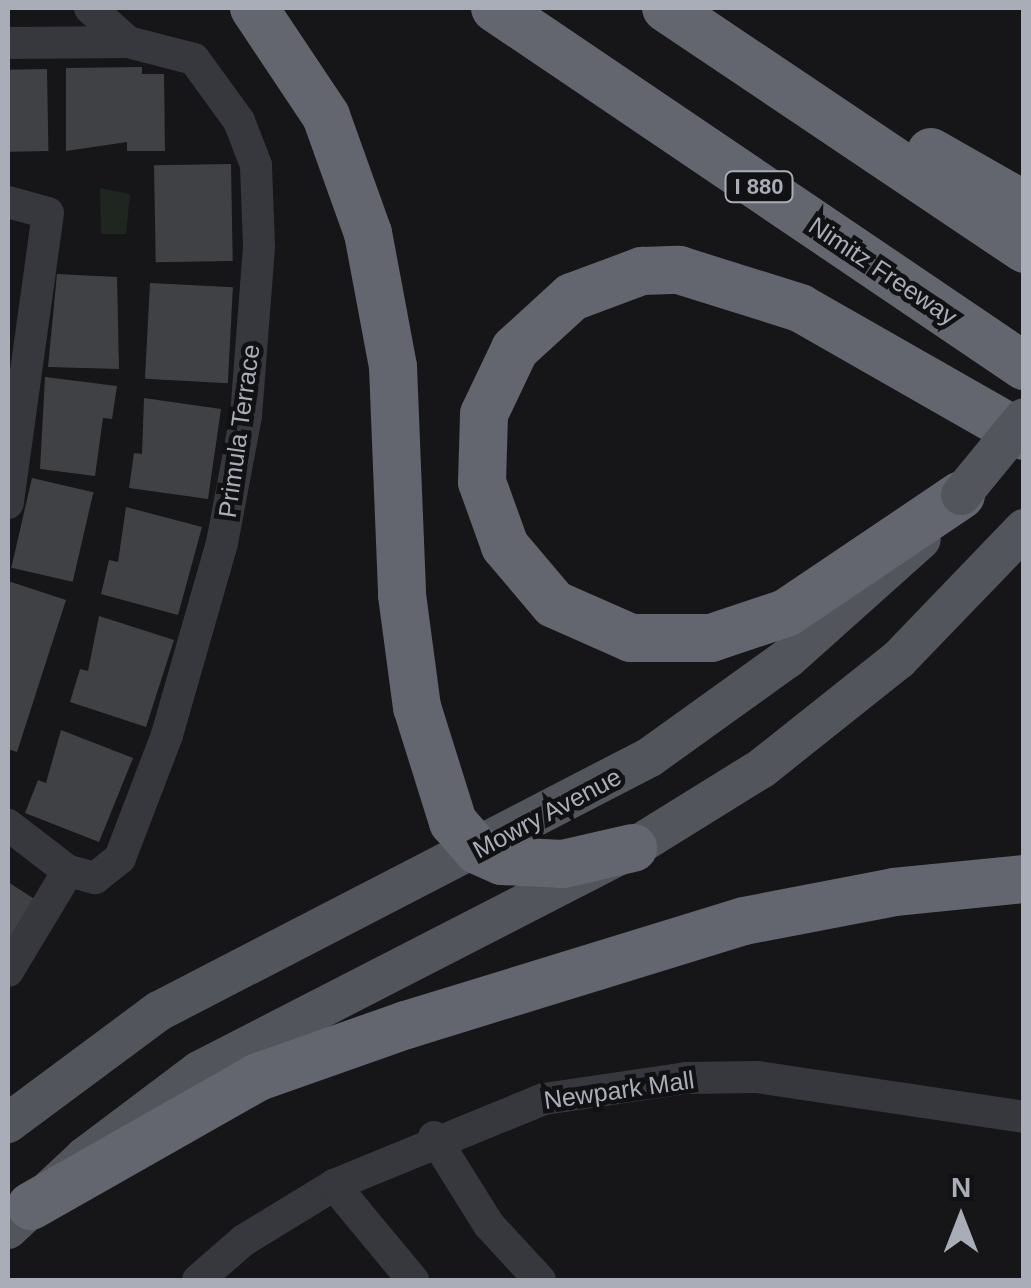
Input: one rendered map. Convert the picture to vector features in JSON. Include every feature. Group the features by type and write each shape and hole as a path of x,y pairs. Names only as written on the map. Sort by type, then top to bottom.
{"highway":[{"path":"254,8 326,116 368,232 393,368 402,596 417,707 453,822 478,850 532,866 633,848"},
{"name":"Nimitz Freeway","path":"495,8 1024,366"},
{"path":"666,8 1024,249"},
{"path":"677,8 1024,205"},
{"path":"961,495 786,614 711,638 631,638 554,604 505,546 482,482 484,414 515,349 572,297 642,271 678,270 800,308 1024,436"},
{"path":"19,1217 258,1078 406,1025 744,920 894,892 1024,879"}],"main road":[{"name":"Mowry Avenue","path":"8,1123 158,1011 578,800 724,706 850,608 961,495 1024,418"},
{"path":"19,1217 199,1071 700,811 829,717 898,660 1020,533"}],"street":[{"path":"90,8 128,42"},
{"name":"Primula Terrace","path":"8,43 128,42 194,59 239,121 256,165 254,322 222,543 167,735 120,858 95,878 68,871"},
{"path":"8,202 48,212 21,340 8,503"},
{"path":"8,825 68,871 8,971"},
{"name":"Newpark Mall","path":"198,1280 244,1240 334,1185 434,1137 544,1098 686,1078 834,1084 1024,1117"},
{"path":"434,1137 489,1225 540,1280"},
{"path":"334,1185 413,1280"}],"shaded area":[{"path":"100,188 130,194 126,234 101,234"}],"building":[{"path":"142,67 142,74 164,74 165,151 127,151 127,142 66,151 66,68"},
{"path":"47,69 48,151 9,152 8,70"},
{"path":"231,164 233,261 156,262 154,165"},
{"path":"57,274 117,277 119,369 48,367"},
{"path":"150,283 233,287 228,383 145,379"},
{"path":"45,377 117,386 112,419 103,418 95,476 40,469"},
{"path":"144,398 221,409 208,499 129,488 134,453 142,454"},
{"path":"32,478 93,492 73,582 11,568"},
{"path":"126,507 202,527 178,615 101,594 109,560 118,562"},
{"path":"8,581 66,600 17,752 8,749"},
{"path":"99,616 174,640 146,727 70,702 80,669 88,671"},
{"path":"61,730 133,758 99,842 25,813 38,780 46,783"},
{"path":"8,882 36,900 8,946"}]}
